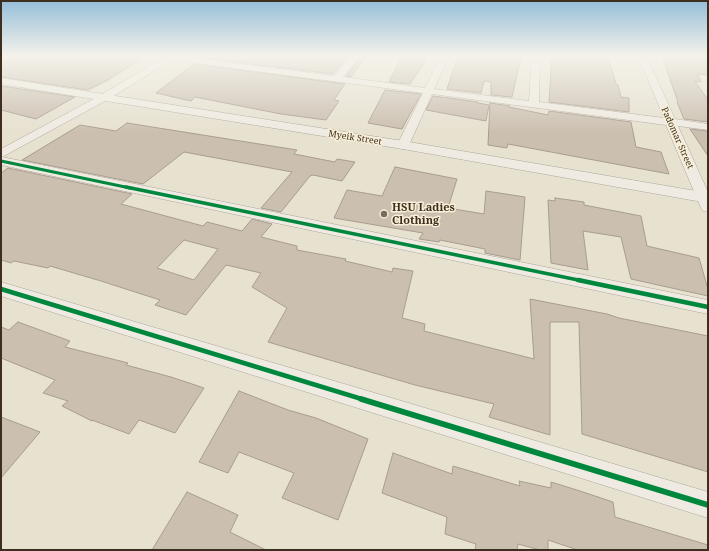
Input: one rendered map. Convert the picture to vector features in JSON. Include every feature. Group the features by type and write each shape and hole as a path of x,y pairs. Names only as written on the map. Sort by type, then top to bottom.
{"street":[{"name":"Myeik Street","path":"5,82 403,146 706,201"},
{"path":"1,154 130,82"},
{"path":"357,82 708,127"},
{"path":"403,146 433,82"},
{"path":"534,105 535,82"},
{"name":"Padomar Street","path":"653,82 706,201"},
{"path":"1,161 708,308"},
{"path":"1,289 708,505"}],"building":[{"path":"33,82 105,82 88,90"},
{"path":"171,82 328,82 345,84 334,100 339,101 326,120 281,114 195,97 191,101 156,93"},
{"path":"389,82 412,82 410,84"},
{"path":"449,82 484,82 481,93 447,89"},
{"path":"489,82 516,82 512,97 491,95 491,82"},
{"path":"550,82 615,82 618,85 621,97 629,98 629,112 549,102"},
{"path":"671,82 695,82 708,100 708,122 684,119"},
{"path":"1,86 75,97 36,119 1,110"},
{"path":"385,90 421,94 402,129 368,123"},
{"path":"433,96 478,102 489,105 486,121 426,110"},
{"path":"490,103 548,115 549,111 631,122 636,147 661,152 669,174 508,144 507,148 488,145"},
{"path":"127,123 297,150 294,154 335,162 337,159 355,162 342,181 313,175 310,176 281,212 261,208 292,172 184,152 143,184 22,160 80,125 116,131"},
{"path":"690,129 708,131 708,156"},
{"path":"395,167 457,179 448,208 484,214 486,191 525,197 520,260 485,253 485,249 440,240 439,242 419,239 423,233 334,218 347,190 382,196"},
{"path":"8,168 132,194 121,204 203,226 207,222 242,231 252,219 272,224 261,237 297,246 297,250 346,259 345,261 392,272 393,268 413,271 402,318 425,324 424,331 534,359 530,299 708,336 708,472 582,434 579,322 550,322 550,435 489,417 494,404 415,385 268,342 287,308 252,287 261,273 226,265 186,315 155,305 160,300 101,281 50,266 48,268 14,261 11,263 1,260 1,173","holes":["184,240 218,249 194,280 157,268"]},
{"path":"555,198 584,202 584,205 641,216 647,246 699,258 708,289 708,296 631,279 621,237 583,231 588,270 551,263 548,200 555,201"},
{"path":"18,322 70,341 65,347 128,363 126,365 171,377 204,388 175,433 139,420 129,434 92,421 62,406 68,401 43,393 55,380 1,358 1,327 9,330"},
{"path":"239,391 288,410 316,418 368,439 338,520 282,498 294,473 239,452 228,473 199,462"},
{"path":"1,417 40,432 1,478"},
{"path":"393,453 452,474 453,466 520,486 519,481 551,488 551,482 613,502 615,517 708,545 708,550 578,550 548,540 548,550 540,550 518,544 517,550 475,550 476,544 445,534 447,517 382,493"},
{"path":"187,492 238,515 230,532 266,550 152,550"}],"cycle path":[{"path":"1,161 708,307"},
{"path":"1,289 708,505"}],"place":[{"name":"HSU Ladies Clothing","path":"384,214"}]}
